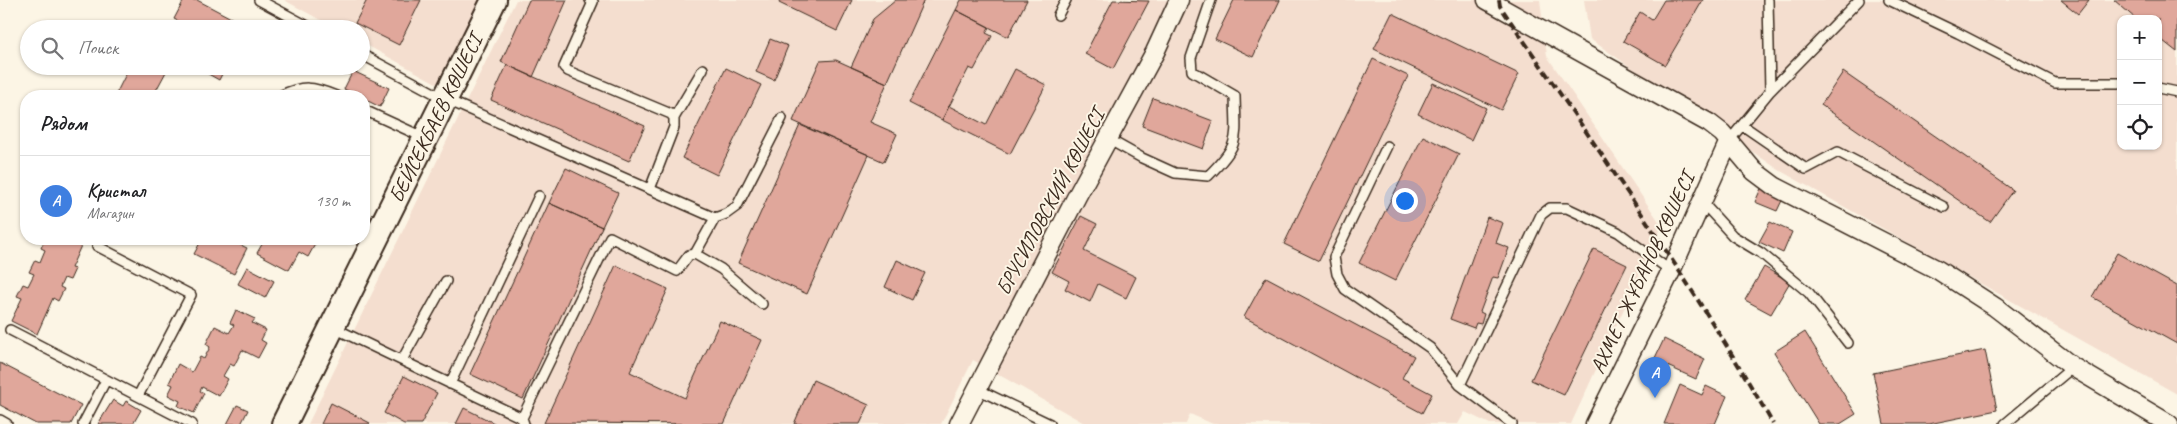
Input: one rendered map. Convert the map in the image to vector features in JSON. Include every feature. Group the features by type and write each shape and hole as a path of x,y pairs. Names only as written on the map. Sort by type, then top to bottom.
{"street":[{"name":"БЕЙСЕКБАЕВ КӨШЕСІ","path":"284,424 494,0"},
{"name":"БРУСИЛОВСКИЙ КӨШЕСІ","path":"959,424 1155,52 1179,0"},
{"path":"1488,0 1709,123 1729,141 1754,171 1774,186 1938,270 1995,307 2073,367 2169,424"},
{"name":"АХМЕТ ЖҰБАНОВ КӨШЕСІ","path":"1595,424 1671,271 1729,141"}],"lane":[{"path":"259,0 296,20"},
{"path":"590,0 593,2 564,69 671,114 674,118"},
{"path":"1058,15 1066,0"},
{"path":"1108,139 1142,158 1175,173 1208,176 1227,156 1236,143 1235,96 1192,71 1191,58 1211,0"},
{"path":"1768,0 1770,91"},
{"path":"1729,141 1770,91 1859,0"},
{"path":"1889,0 1958,32 2055,83 2117,83"},
{"path":"370,59 445,99 715,218"},
{"path":"650,189 674,127 674,118 703,69"},
{"path":"292,90 304,88 322,90"},
{"path":"2162,89 2177,92"},
{"path":"370,113 425,138"},
{"path":"695,254 715,218 726,214 737,206 782,118"},
{"path":"1742,124 1806,170 1838,152 1944,207"},
{"path":"1387,146 1334,257 1337,274 1345,289 1430,348 1460,385 1512,424"},
{"path":"450,384 539,196"},
{"path":"1702,202 1733,236 1761,253 1809,293 1848,343"},
{"path":"1460,385 1541,215 1550,208 1568,208 1618,232 1671,271"},
{"path":"332,327 523,421 610,237 677,271 689,255 695,254 721,269 762,304"},
{"path":"97,246 191,295 138,396"},
{"path":"402,360 446,281"},
{"path":"10,330 192,424"},
{"path":"2005,424 2073,367"},
{"path":"83,424 106,380"},
{"path":"977,389 1050,424"},
{"path":"0,420 7,424"}],"shaded area":[{"path":"284,0 496,0 447,89 370,47 370,20 321,20"},
{"path":"516,0 1540,0 1547,56 1662,226 1571,424 1490,424 1465,412 1458,424 1213,424 1190,414 1186,424 1086,424 973,360 941,424 308,424"},
{"path":"1584,0 2177,0 2177,394 1779,170 1590,39"}],"building":[{"path":"184,0 197,0 235,20 176,20 174,19"},
{"path":"367,0 421,0 399,45 370,30 370,20 357,20"},
{"path":"529,0 567,0 533,77 501,62"},
{"path":"780,0 852,0 837,31 779,3"},
{"path":"896,0 924,0 887,83 851,67 873,19"},
{"path":"961,0 1027,0 1008,37 956,10"},
{"path":"1113,0 1149,1 1113,69 1085,54"},
{"path":"1234,0 1280,0 1253,57 1215,39"},
{"path":"1664,0 1703,0 1665,65 1623,41 1640,12 1652,20"},
{"path":"2061,0 2089,0 2078,14"},
{"path":"2114,0 2177,0 2177,52 2162,40 2162,15 2131,15"},
{"path":"956,10 989,27 986,33 992,36 974,70 969,68 942,120 909,103"},
{"path":"1392,13 1519,74 1501,110 1374,49"},
{"path":"770,39 788,46 774,80 756,72"},
{"path":"1373,59 1408,76 1319,261 1284,244"},
{"path":"836,60 887,83 870,122 897,134 884,162 793,121 820,61"},
{"path":"507,65 645,126 629,161 491,100"},
{"path":"726,68 761,85 717,175 682,158"},
{"path":"1015,69 1046,85 1010,154 942,120 949,106 986,125"},
{"path":"1843,72 2013,190 1990,222 1821,105"},
{"path":"126,75 164,75 156,90 118,90"},
{"path":"210,75 222,75 219,80"},
{"path":"351,75 361,75 389,88 380,107 370,102 370,90 344,89"},
{"path":"1433,83 1486,108 1471,140 1418,114"},
{"path":"1153,98 1213,121 1203,149 1142,126"},
{"path":"800,125 869,155 807,294 738,263"},
{"path":"1423,136 1459,154 1395,281 1359,263"},
{"path":"566,168 618,193 602,227 549,203"},
{"path":"1763,184 1786,192 1777,211 1755,202"},
{"path":"549,203 602,227 523,399 470,374"},
{"path":"1081,216 1097,224 1084,251 1136,277 1126,298 1098,284 1090,302 1065,289 1069,281 1052,272"},
{"path":"1487,217 1503,223 1496,243 1509,248 1498,278 1493,277 1480,312 1484,314 1481,324 1476,323 1474,328 1450,319"},
{"path":"1770,222 1792,232 1783,253 1759,242"},
{"path":"42,245 81,245 71,268 75,269 70,280 64,278 60,287 64,289 58,301 53,298 37,334 11,321 22,298 17,296 23,284 28,286 34,274 29,272 35,260 40,262 45,250 41,248"},
{"path":"199,245 241,245 247,248 234,274 194,254"},
{"path":"262,245 315,245 308,257 299,252 289,270 257,253"},
{"path":"1594,249 1627,265 1564,395 1531,380"},
{"path":"2117,253 2177,286 2177,344 2092,297"},
{"path":"897,260 925,273 912,300 885,287"},
{"path":"616,265 668,289 630,372 685,398 720,321 762,340 724,424 544,423"},
{"path":"247,267 274,281 265,298 238,284"},
{"path":"1764,267 1790,282 1771,314 1745,300"},
{"path":"1266,277 1414,356 1402,378 1432,394 1422,413 1244,317"},
{"path":"236,310 255,319 252,323 266,330 261,340 266,343 258,358 242,350 234,366 230,364 223,376 228,379 219,396 202,387 200,391 204,393 194,413 178,406 180,401 168,395 173,385 169,383 178,364 192,372 200,357 204,359 210,347 206,344 215,326 229,333 234,325 230,323"},
{"path":"1805,332 1856,414 1840,424 1819,424 1774,352"},
{"path":"1664,339 1705,359 1696,379 1654,360"},
{"path":"1985,350 1997,410 1929,424 1884,424 1873,373"},
{"path":"0,363 81,405 71,424 36,424 0,405"},
{"path":"404,376 437,393 421,424 404,424 384,413"},
{"path":"813,380 869,405 860,424 794,424"},
{"path":"1680,385 1702,395 1706,386 1727,396 1715,424 1664,424"},
{"path":"113,400 123,406 126,401 141,410 133,424 98,424"},
{"path":"331,403 370,423 321,424"},
{"path":"237,405 248,410 241,424 227,424"},
{"path":"464,408 496,424 456,424"}],"railway":[{"path":"1499,0 1500,6 1675,264 1773,424"}],"place":[{"name":"Кристал","path":"1655,398"}]}
